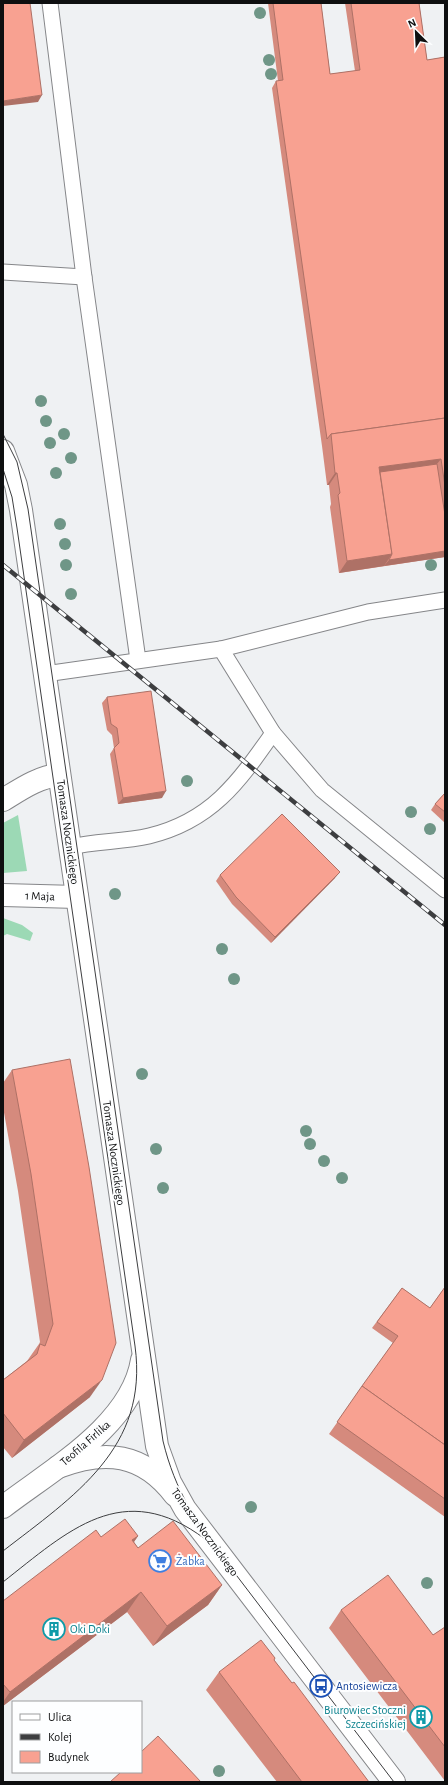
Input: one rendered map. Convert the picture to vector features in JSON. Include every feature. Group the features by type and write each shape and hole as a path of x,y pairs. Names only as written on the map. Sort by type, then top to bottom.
{"street":[{"name":"Tomasza Nocznickiego","path":"5,461 20,505 156,1446 170,1482 185,1509 394,1782"},
{"path":"3,800 30,783 46,777 60,775"},
{"name":"1 Maja","path":"3,895 77,898"},
{"name":"Teofila Firlika","path":"3,1507 95,1436 117,1413 133,1387 141,1364 143,1350"},
{"name":"Teofila Firlika","path":"54,1469 88,1458 103,1456 132,1461 154,1472 173,1492 185,1509"}],"lane":[{"path":"50,3 84,277 138,660"},
{"path":"3,272 84,277"},
{"path":"45,674 221,649 368,612 445,600"},
{"path":"221,649 272,734 322,790 445,890"},
{"path":"70,847 148,836 174,828 200,816 219,801 235,784 272,734"}],"green space":[{"path":"18,815 27,871 3,873 3,823"},
{"path":"3,918 22,925 33,933 30,941 7,934 3,936"}],"building":[{"path":"3,3 30,3 42,95 3,101"},
{"path":"273,3 321,3 330,74 360,70 351,3 419,3 427,60 445,57 445,418 331,434 327,439 276,81 283,80"},
{"path":"445,418 445,486 441,459 379,467 392,554 347,561 338,495 340,493 337,473 335,473 331,434"},
{"path":"437,464 445,515 445,551 389,560 392,554 380,472"},
{"path":"151,691 166,791 123,798 114,748 119,743 117,728 111,724 107,697"},
{"path":"445,793 445,812 435,804"},
{"path":"282,814 340,872 275,937 236,897 220,875"},
{"path":"70,1059 89,1167 116,1343 102,1380 24,1440 3,1413 3,1380 37,1354 40,1344 45,1346 53,1324 31,1174 12,1070"},
{"path":"445,1287 445,1445 362,1386 398,1336 377,1322 402,1288 430,1308"},
{"path":"362,1386 445,1445 445,1499 337,1422"},
{"name":"Oki Doki","path":"125,1519 138,1536 132,1540 138,1548 173,1521 222,1585 167,1626 141,1592 10,1692 3,1684 3,1601 96,1530 101,1537"},
{"name":"Biurowiec Stoczni Szczecińskiej","path":"388,1575 433,1635 445,1627 445,1747 341,1610"},
{"path":"261,1640 275,1658 274,1660 292,1683 294,1682 369,1782 302,1782 219,1672"},
{"path":"158,1736 201,1782 110,1782 120,1773 142,1773 142,1751"}],"tram line":[{"path":"3,434 17,462 28,509 163,1441 174,1476 188,1506 206,1535 228,1564"},
{"path":"3,469 12,497 17,528 135,1346 136,1382 130,1413 118,1441 101,1466 80,1489 56,1510 3,1551"},
{"path":"3,1582 50,1545 74,1530 98,1518 122,1512 148,1512 175,1521 205,1539"},
{"path":"224,1559 394,1782"}],"railway":[{"path":"3,565 445,925"}],"place":[{"name":"Żabka","path":"160,1561"},
{"name":"Oki Doki","path":"54,1629"},
{"name":"Antosiewicza","path":"321,1686"},
{"name":"Biurowiec Stoczni Szczecińskiej","path":"421,1717"}]}
